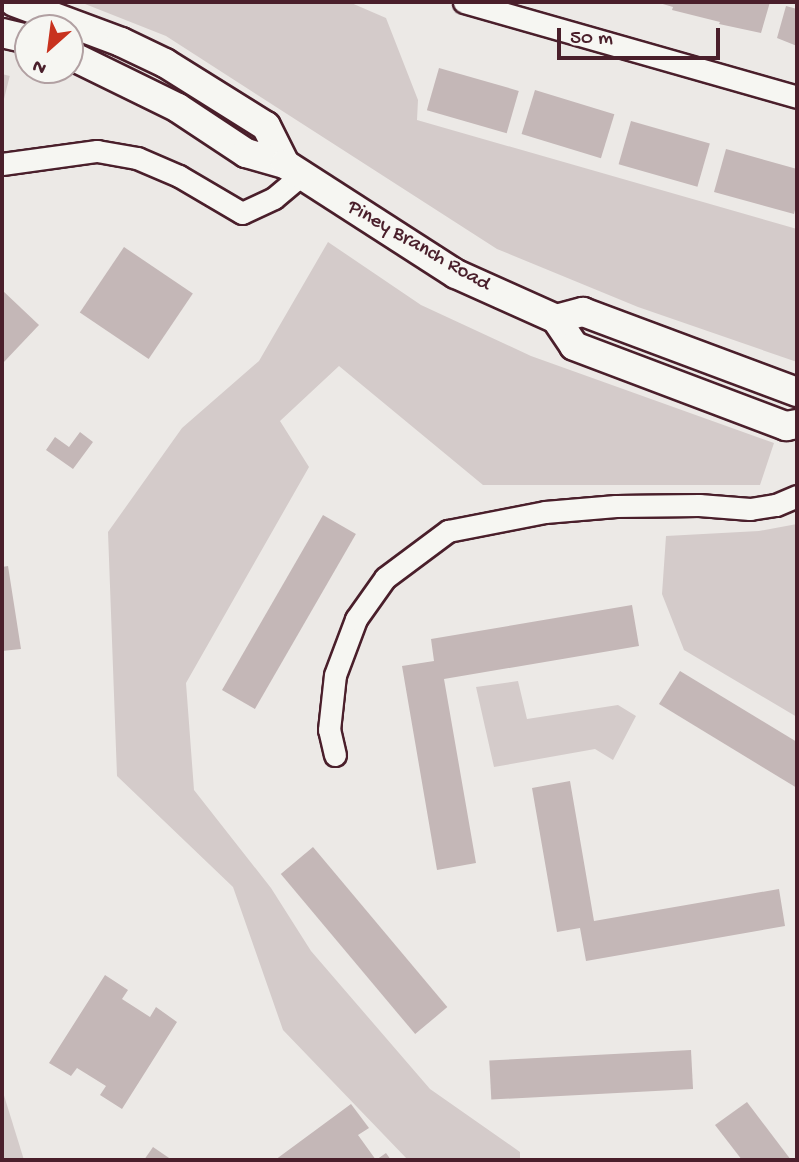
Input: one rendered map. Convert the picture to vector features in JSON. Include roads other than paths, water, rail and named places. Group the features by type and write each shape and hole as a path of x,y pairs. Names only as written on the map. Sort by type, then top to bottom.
{"main road":[{"path":"15,2 121,42 165,63 266,126 293,170"},
{"name":"Piney Branch Road","path":"84,62 178,108 246,153 293,170 456,274 556,319 574,346 786,426 797,424"},
{"path":"556,319 583,312 797,392"}],"street":[{"path":"464,2 797,97"},
{"path":"2,164 97,150 137,158 212,193 242,213 274,198 293,170"},
{"path":"335,755 329,730 335,676 356,619 385,578 448,531 545,512 616,506 699,505 750,509 776,505 797,496"}]}
